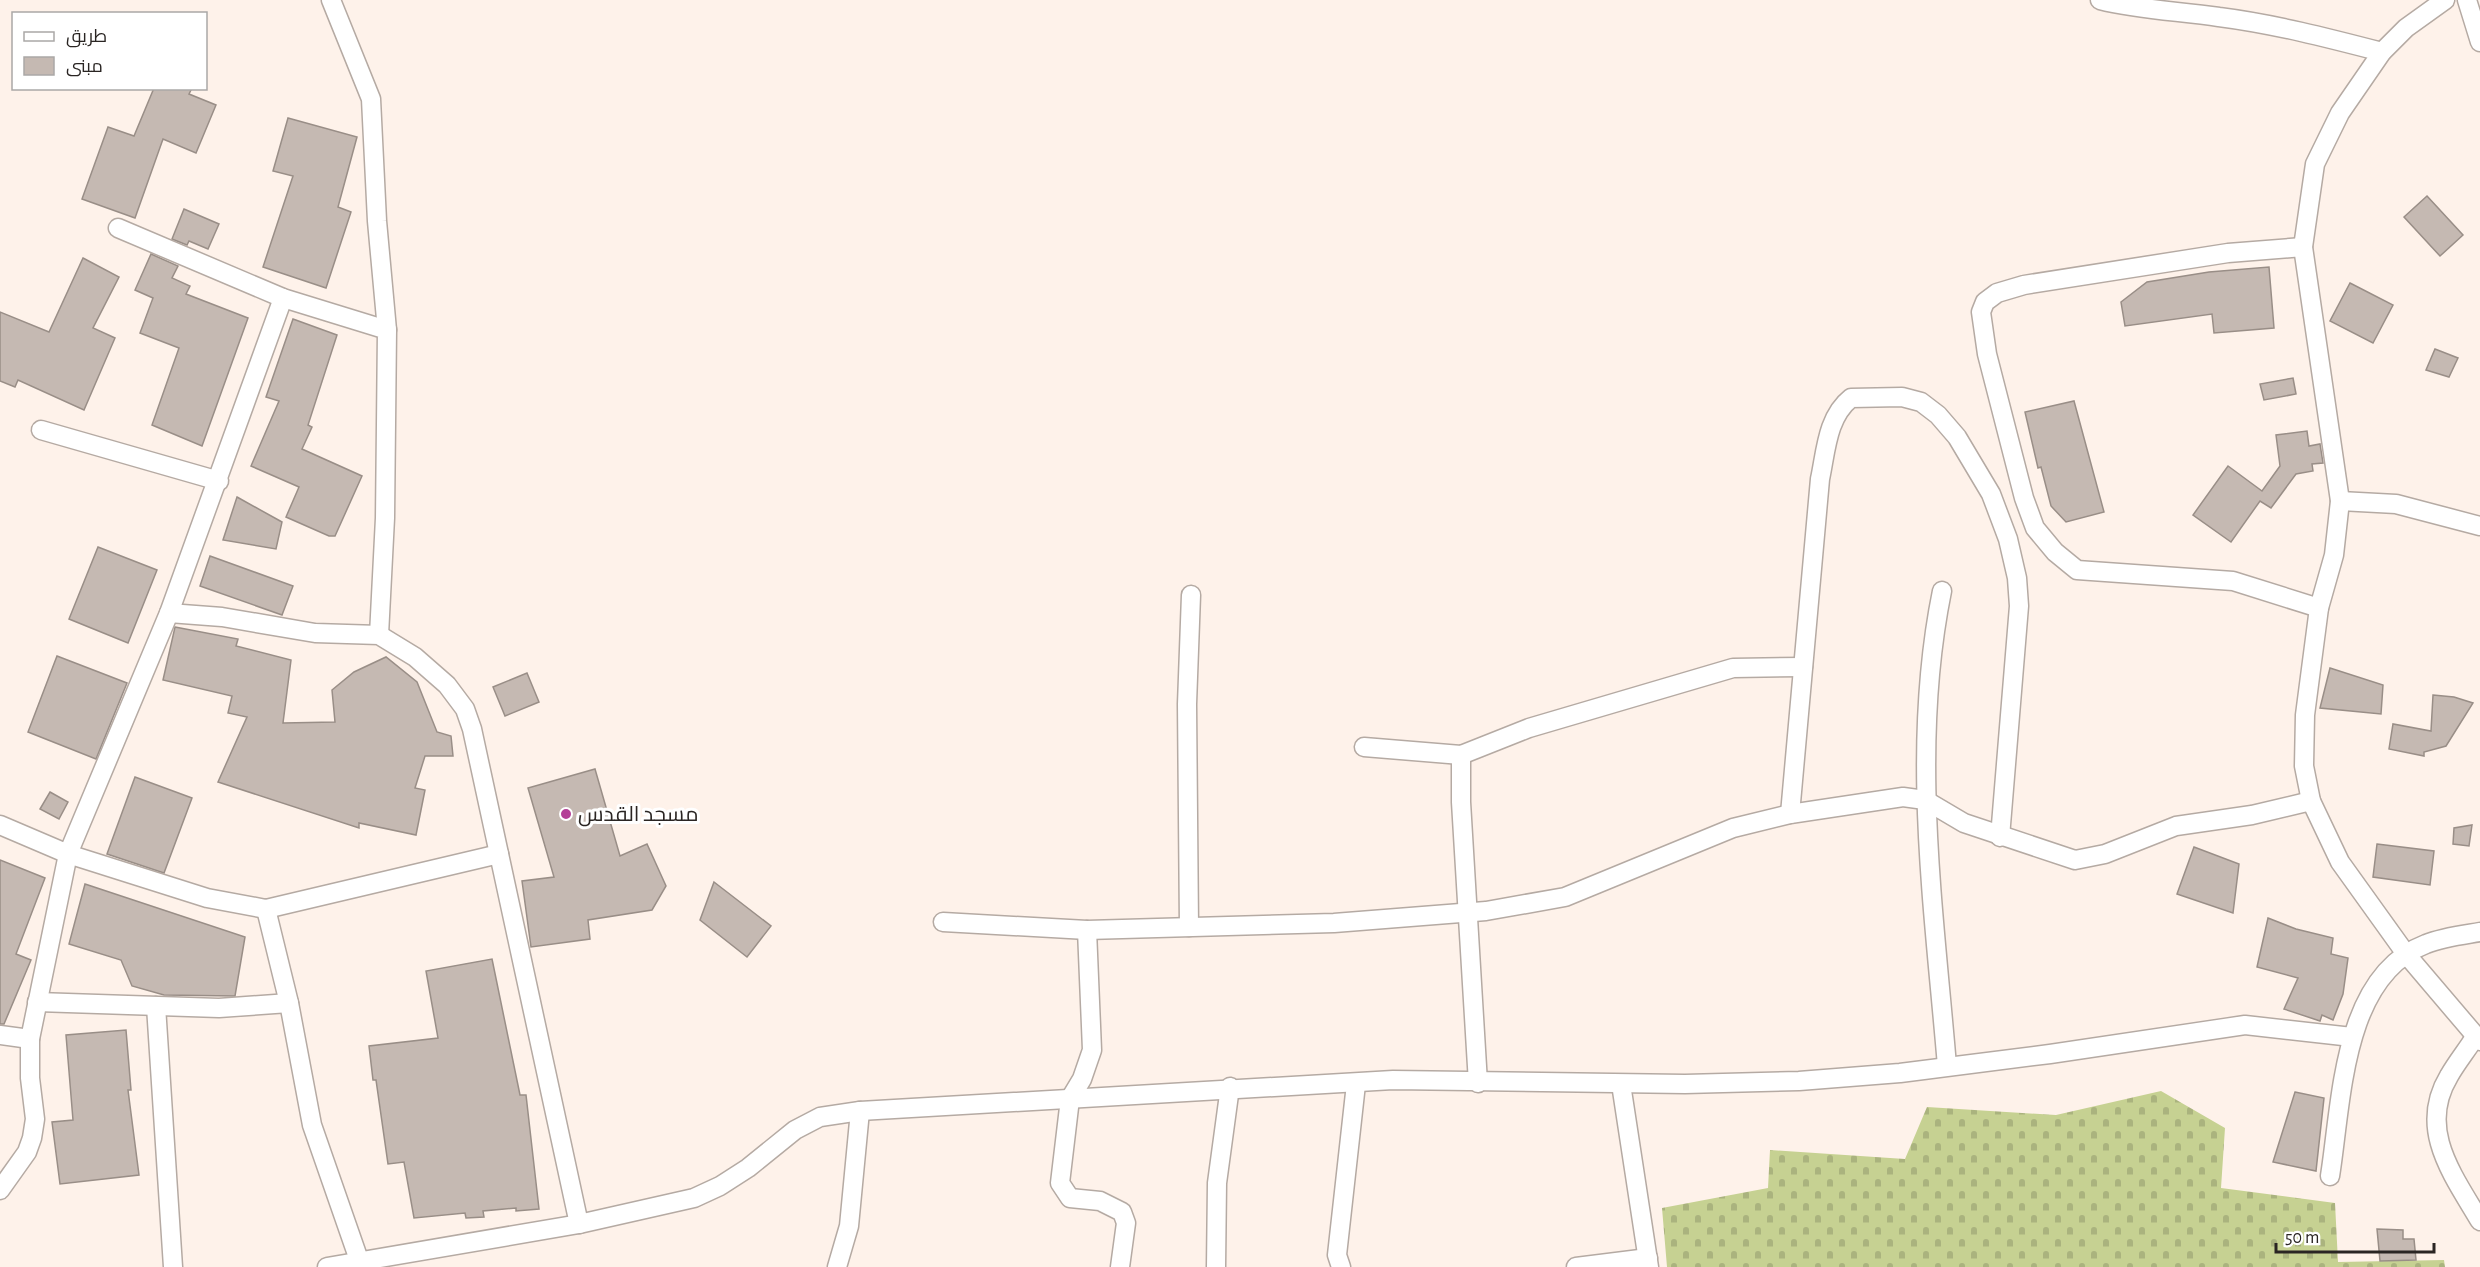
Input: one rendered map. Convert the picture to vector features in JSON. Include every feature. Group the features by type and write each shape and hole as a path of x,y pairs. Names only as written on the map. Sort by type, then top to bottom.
{"street":[{"path":"332,0 371,99 377,221 387,330 385,518 380,634"},
{"path":"2100,0 2126,7 2219,8 2382,51"},
{"path":"2445,0 2406,28 2382,51 2340,113 2315,164 2303,247 2340,501 2334,555 2319,608 2305,715 2304,766 2311,801 2340,862 2406,954 2478,1039 2448,1077 2439,1099 2434,1127 2438,1146 2447,1165 2480,1221"},
{"path":"2467,0 2480,42"},
{"path":"118,228 283,298 387,330"},
{"path":"2303,247 2228,253 2024,285 1997,293 1985,302 1981,312 1987,354 2024,498 2035,528 2055,552 2077,570 2233,581 2319,608"},
{"path":"0,1190 27,1152 32,1138 35,1119 30,1039 68,854 169,613 219,482 283,298"},
{"path":"1790,814 1799,735 1820,479 1834,420 1847,401 1855,396 1902,398 1921,402 1938,416 1957,437 1991,494 2008,539 2017,578 2018,632 2000,837"},
{"path":"41,430 219,482"},
{"path":"2340,501 2396,504 2480,526"},
{"path":"1942,591 1932,643 1929,678 1925,800 1947,1066"},
{"path":"1189,927 1187,705 1191,595"},
{"path":"169,613 222,617 315,633 380,634 415,657 447,685 465,709 472,729 579,1224"},
{"path":"1364,747 1461,755 1529,728 1733,668 1803,667"},
{"path":"1461,755 1461,802 1478,1083"},
{"path":"943,922 1087,930 1334,923 1468,910 1486,911 1565,897 1733,828 1790,814 1903,797 1925,800 1964,824 2075,860 2105,854 2176,826 2252,814 2311,801"},
{"path":"0,825 68,854 207,898 266,909 499,854"},
{"path":"266,909 289,1003 312,1125 359,1260"},
{"path":"1087,930 1092,1050 1082,1079 1070,1099 1060,1183 1070,1198 1100,1201 1122,1212 1126,1223 1120,1267"},
{"path":"2330,1176 2352,1037 2368,996 2378,980 2406,954 2440,940 2480,932"},
{"path":"37,1002 219,1008 289,1003"},
{"path":"156,1006 173,1267"},
{"path":"327,1267 579,1224 694,1198 720,1186 748,1168 795,1130 820,1118 860,1111 1230,1088 1356,1084 1393,1080 1621,1084 1799,1081 2050,1054 2236,1026 2352,1037"},
{"path":"0,1035 30,1039"},
{"path":"1341,1267 1337,1256 1356,1084"},
{"path":"1576,1267 1648,1262 1621,1084"},
{"path":"1216,1267 1217,1183 1230,1088"},
{"path":"837,1267 849,1226 860,1111"}],"green space":[{"path":"2161,1091 2225,1128 2221,1188 2335,1203 2338,1262 2444,1260 2445,1267 1667,1267 1662,1208 1768,1188 1770,1150 1905,1159 1927,1107 2056,1115"}],"building":[{"path":"153,90 191,90 189,94 216,105 196,153 163,139 135,218 82,199 108,127 134,136"},
{"path":"288,118 357,137 338,207 351,212 326,288 263,267 293,176 273,171"},
{"path":"2427,196 2463,235 2440,256 2404,217"},
{"path":"184,209 219,224 208,249 189,241 187,245 172,239"},
{"path":"151,254 178,266 172,278 190,286 186,294 248,318 202,446 152,425 179,348 140,333 153,298 135,290"},
{"path":"83,258 119,277 93,328 115,338 84,410 18,380 15,387 0,381 0,312 49,332"},
{"path":"2269,267 2274,328 2214,333 2212,314 2125,326 2121,302 2147,282 2209,272"},
{"path":"2350,283 2393,305 2373,343 2330,321"},
{"path":"293,319 337,335 308,425 312,427 302,449 362,476 335,536 329,536 286,517 299,487 251,466 279,401 266,397"},
{"path":"2435,349 2458,358 2449,377 2426,370"},
{"path":"2293,378 2296,394 2264,400 2260,384"},
{"path":"2074,401 2104,512 2066,522 2051,506 2041,467 2038,468 2025,412"},
{"path":"2307,431 2309,446 2320,444 2323,463 2312,464 2313,471 2296,474 2271,508 2260,501 2231,542 2193,515 2228,466 2262,491 2280,466 2276,435"},
{"path":"237,497 282,522 276,549 223,540"},
{"path":"98,547 157,570 128,643 69,619"},
{"path":"210,556 293,586 282,615 200,586"},
{"path":"175,627 238,639 236,646 291,660 283,723 335,722 332,690 354,672 386,657 417,682 437,732 451,736 453,756 425,756 415,788 425,790 416,835 359,823 359,828 218,782 247,717 228,713 232,696 163,680"},
{"path":"57,656 127,683 96,759 28,732"},
{"path":"2330,668 2383,685 2381,714 2320,708"},
{"path":"527,673 539,702 505,716 493,687"},
{"path":"2433,695 2454,697 2473,703 2446,746 2424,752 2424,756 2389,749 2393,724 2431,731"},
{"path":"595,769 620,856 647,844 666,886 652,910 588,920 590,939 531,947 522,881 554,877 528,788"},
{"path":"135,777 192,798 164,873 107,854"},
{"path":"50,792 68,802 59,819 40,809"},
{"path":"2472,825 2469,846 2453,844 2454,828"},
{"path":"2377,844 2434,851 2430,885 2373,877"},
{"path":"2194,847 2239,864 2233,913 2177,894"},
{"path":"0,860 45,878 16,954 31,960 4,1024 0,1024"},
{"path":"714,882 771,926 747,957 700,920"},
{"path":"85,884 245,937 235,996 164,995 132,986 121,960 69,944"},
{"path":"2268,918 2296,929 2333,938 2331,954 2348,958 2343,994 2333,1020 2322,1015 2320,1021 2284,1009 2298,978 2257,967"},
{"path":"492,959 520,1095 526,1095 539,1209 516,1211 516,1208 483,1211 484,1217 466,1218 465,1213 414,1218 404,1162 388,1164 369,1046 438,1038 426,971"},
{"path":"126,1030 131,1090 128,1090 139,1175 60,1184 52,1122 73,1120 66,1035"},
{"path":"2295,1092 2324,1098 2316,1171 2273,1162"},
{"path":"2377,1229 2403,1230 2403,1239 2414,1239 2416,1260 2380,1261"}],"place":[{"name":"مسجد القدس","path":"566,814"}]}
